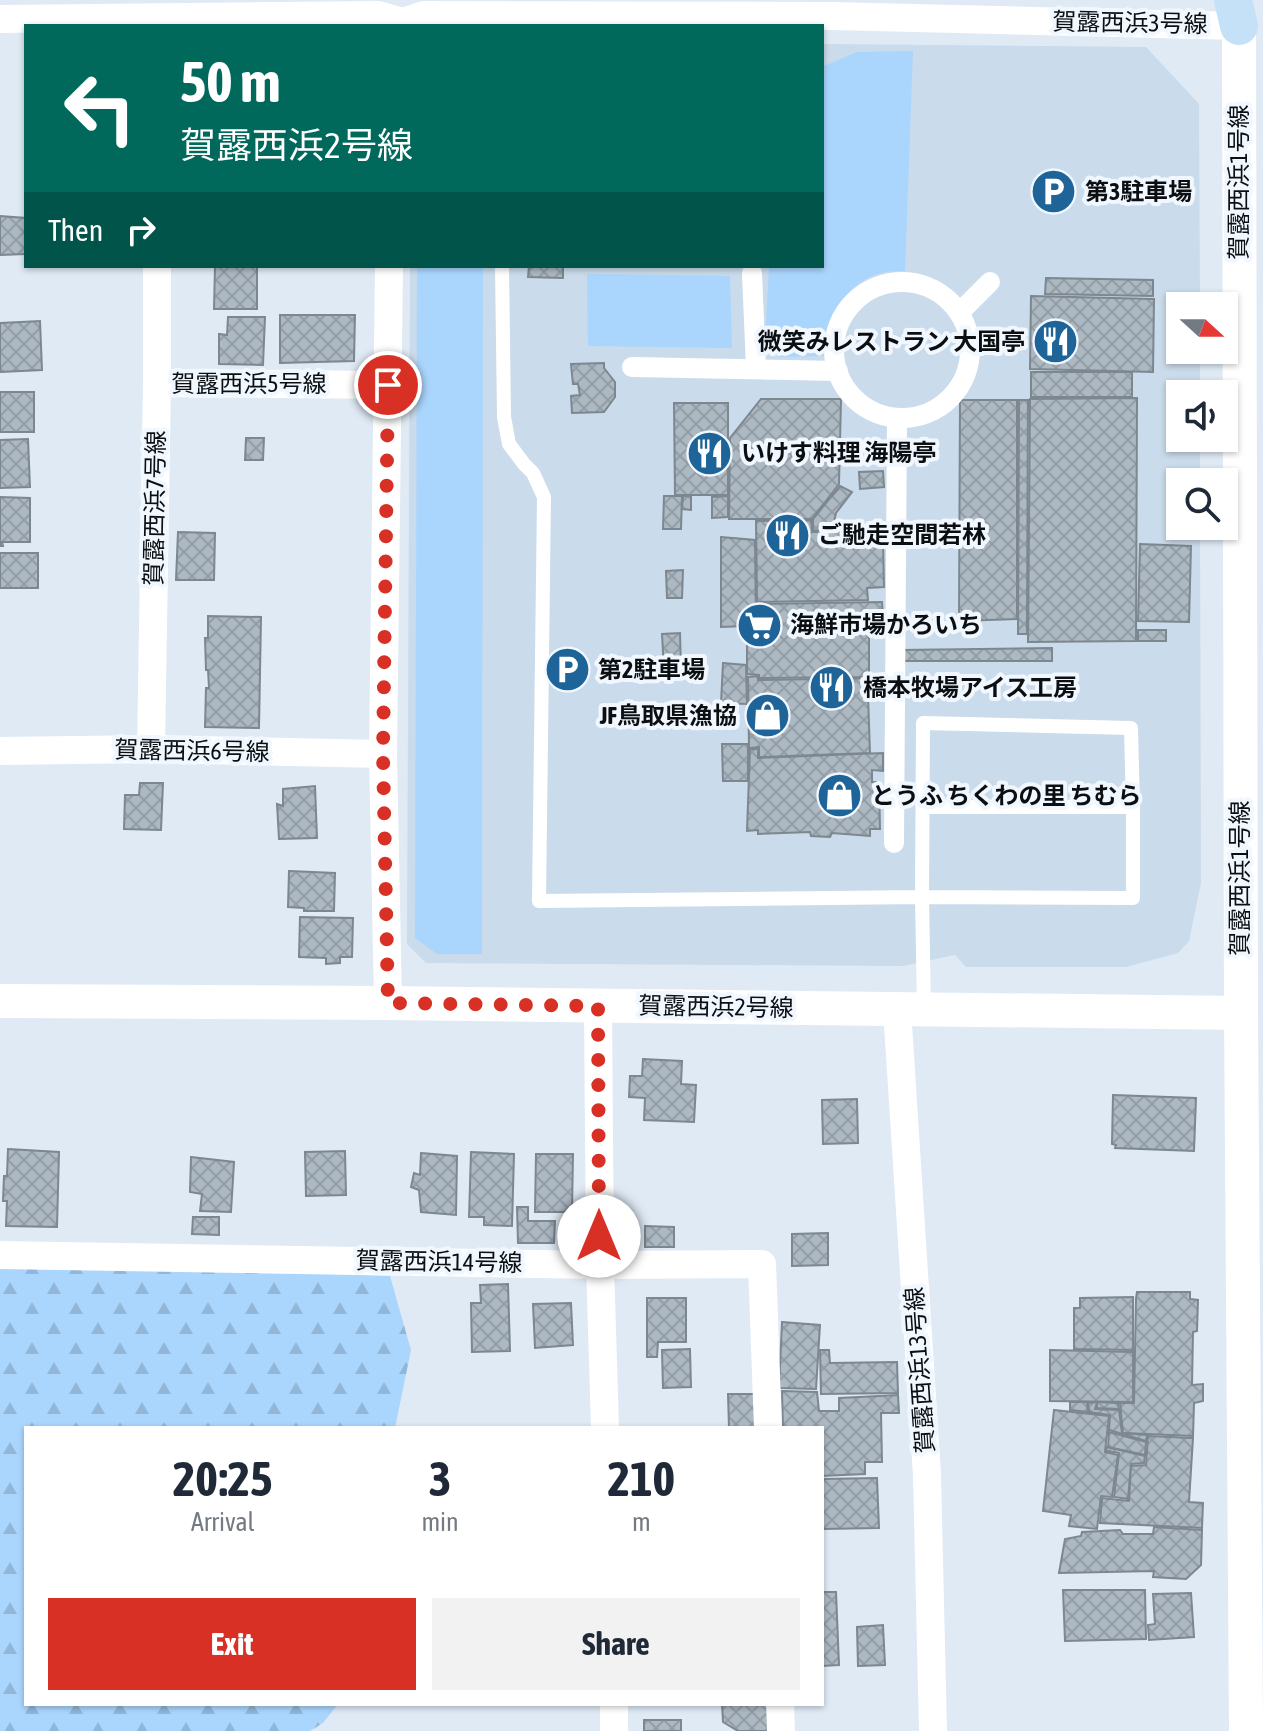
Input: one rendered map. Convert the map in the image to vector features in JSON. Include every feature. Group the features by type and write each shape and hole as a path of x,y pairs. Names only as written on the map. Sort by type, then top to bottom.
{"street":[{"name":"賀露西浜3号線","path":"402,24 424,15 827,24 1236,13"},
{"name":"賀露西浜1号線","path":"1236,13 1252,1014 1246,1731"},
{"path":"0,19 155,22 378,15 402,24"},
{"name":"賀露西浜7号線","path":"151,749 157,268"},
{"path":"388,1003 383,754 389,268"},
{"path":"752,273 756,368"},
{"path":"895,282 917,283 937,291 954,305 966,324 970,346 968,369 957,390 941,406 920,416 897,419 875,413 856,401 842,383 838,371 834,361 835,339 841,318 855,300 874,288 895,282"},
{"path":"959,313 990,282"},
{"path":"632,367 838,371"},
{"name":"賀露西浜5号線","path":"157,383 388,385"},
{"path":"894,843 897,419"},
{"name":"賀露西浜6号線","path":"0,751 151,749 383,754"},
{"name":"賀露西浜2号線","path":"0,1001 1252,1014"},
{"path":"598,1006 605,1426"},
{"name":"賀露西浜13号線","path":"910,1009 933,1731"},
{"name":"賀露西浜14号線","path":"0,1255 600,1265 762,1264 768,1426"},
{"path":"614,1706 614,1731"},
{"path":"780,1706 781,1731"}],"lane":[{"path":"502,268 504,417 509,444 533,473 544,497 539,901 922,897 1133,898 1131,728 923,723 922,897 910,1009"},
{"path":"924,807 1133,807"}],"shaded area":[{"path":"824,44 1146,47 1199,104 1200,292 1166,292 1166,364 1200,364 1200,380 1166,380 1166,452 1200,452 1200,468 1166,468 1166,540 1200,540 1201,883 1189,941 1178,953 1126,967 966,967 955,955 903,966 426,963 407,944 410,268 824,268"}],"green space":[{"path":"913,51 905,271 885,272 871,277 849,292 835,315 824,356 779,357 765,344 769,268 824,268 824,66 857,52"},
{"path":"417,268 483,268 482,954 437,954 415,938"},
{"path":"587,274 730,276 732,348 588,346"},
{"path":"0,1263 390,1276 411,1350 395,1426 24,1426 24,1706 336,1706 323,1723 310,1731 0,1731"}],"building":[{"path":"0,216 24,218 24,254 0,255"},
{"path":"215,268 257,268 257,309 214,309"},
{"path":"529,268 563,268 563,278 528,277"},
{"path":"1046,278 1153,280 1153,296 1045,294"},
{"path":"1031,296 1154,299 1153,372 1030,369"},
{"path":"280,315 355,315 354,361 280,363"},
{"path":"228,317 265,317 263,365 219,364 219,334 227,335"},
{"path":"40,321 42,370 0,372 0,323"},
{"path":"604,363 604,368 615,382 615,397 604,412 572,413 571,396 580,395 578,384 573,384 571,364"},
{"path":"1031,372 1132,372 1132,397 1031,397"},
{"path":"0,392 34,392 34,432 0,432"},
{"path":"1137,398 1136,641 1028,642 1030,399"},
{"path":"761,399 841,399 839,484 812,519 729,519 730,438"},
{"path":"960,400 1017,400 1017,619 959,621"},
{"path":"1019,400 1028,400 1027,634 1018,634"},
{"path":"674,403 728,403 728,495 675,495"},
{"path":"246,438 264,438 263,460 245,460"},
{"path":"28,439 30,487 0,488 0,440"},
{"path":"883,471 884,487 860,489 859,472"},
{"path":"840,486 852,492 836,513 832,530 813,531 813,519"},
{"path":"664,496 682,496 681,529 663,529"},
{"path":"683,496 691,496 691,510 682,509"},
{"path":"728,496 728,517 712,518 712,497"},
{"path":"0,497 30,498 30,542 2,542 3,546 0,546"},
{"path":"811,520 812,532 865,531 865,538 883,538 884,587 867,588 868,600 757,602 756,521"},
{"path":"178,532 215,533 214,580 176,580"},
{"path":"721,537 755,540 756,619 746,619 746,626 721,627"},
{"path":"1140,544 1191,546 1189,622 1138,621"},
{"path":"0,553 38,553 38,588 0,588"},
{"path":"683,570 682,598 667,598 666,571"},
{"path":"882,602 883,616 869,616 869,677 759,678 759,675 747,674 747,619 757,620 757,604"},
{"path":"208,616 261,617 259,728 205,727 206,688 209,688 205,638 208,638"},
{"path":"1138,630 1166,630 1166,641 1138,641"},
{"path":"680,633 681,669 664,670 662,634"},
{"path":"1052,648 1052,661 902,661 901,650"},
{"path":"723,663 746,665 747,704 721,703"},
{"path":"758,676 758,680 884,678 884,694 868,695 870,753 759,757 759,747 749,748 748,677"},
{"path":"722,744 748,744 748,781 723,781"},
{"path":"750,749 758,749 758,758 883,753 883,771 872,770 872,782 879,782 880,829 870,829 870,836 832,833 830,837 811,836 810,832 758,834 758,830 747,831"},
{"path":"140,783 163,783 161,830 124,829 125,795 139,795"},
{"path":"315,786 317,838 279,839 277,804 283,806 283,789"},
{"path":"289,871 335,873 334,911 304,911 304,908 288,907"},
{"path":"300,917 353,918 352,957 340,957 340,963 326,964 326,958 299,957"},
{"path":"643,1059 682,1061 681,1084 696,1085 694,1122 644,1120 645,1098 629,1097 630,1076 642,1076"},
{"path":"1113,1095 1196,1098 1194,1151 1115,1148 1116,1145 1112,1144"},
{"path":"857,1099 858,1143 823,1144 822,1100"},
{"path":"8,1149 59,1152 57,1227 6,1226 7,1201 3,1201"},
{"path":"345,1151 346,1195 306,1196 305,1152"},
{"path":"471,1152 514,1154 512,1226 484,1225 484,1217 469,1217"},
{"path":"421,1153 457,1156 456,1215 421,1212 419,1190 411,1187 414,1173 420,1175"},
{"path":"536,1154 573,1154 572,1212 535,1212"},
{"path":"191,1157 234,1162 231,1212 200,1211 202,1194 190,1192"},
{"path":"517,1207 528,1207 528,1221 555,1221 554,1243 518,1243"},
{"path":"193,1217 219,1217 219,1235 192,1234"},
{"path":"645,1226 674,1227 674,1247 645,1247"},
{"path":"828,1233 828,1265 792,1266 792,1234"},
{"path":"508,1284 510,1351 472,1352 471,1303 481,1303 480,1285"},
{"path":"1137,1292 1190,1292 1190,1299 1198,1300 1197,1331 1193,1332 1192,1385 1203,1384 1203,1401 1194,1403 1193,1436 1123,1433 1120,1403 1134,1403"},
{"path":"1133,1297 1133,1350 1074,1349 1074,1308 1080,1308 1080,1298"},
{"path":"647,1298 686,1298 686,1342 658,1342 657,1357 647,1357"},
{"path":"571,1303 573,1345 535,1348 533,1304"},
{"path":"782,1322 820,1325 816,1389 779,1388"},
{"path":"690,1349 691,1387 663,1388 662,1350"},
{"path":"820,1350 829,1350 830,1363 897,1362 898,1393 821,1394"},
{"path":"1050,1350 1133,1352 1133,1402 1050,1401"},
{"path":"782,1391 817,1392 819,1411 839,1411 839,1398 898,1395 899,1413 881,1413 882,1462 865,1462 865,1474 824,1476 824,1426 783,1426"},
{"path":"728,1394 757,1394 758,1426 729,1426"},
{"path":"1070,1402 1087,1402 1088,1412 1070,1410"},
{"path":"1097,1402 1095,1409 1119,1410 1122,1433 1147,1435 1146,1441 1109,1430 1110,1415 1089,1412 1088,1403"},
{"path":"1097,1402 1118,1403 1119,1409 1097,1408"},
{"path":"1054,1410 1109,1416 1105,1452 1118,1455 1112,1497 1101,1496 1097,1529 1069,1526 1071,1515 1043,1511"},
{"path":"1109,1432 1146,1442 1145,1455 1108,1447"},
{"path":"1148,1436 1193,1438 1189,1502 1203,1503 1202,1528 1100,1523 1102,1498 1129,1501 1131,1466 1146,1465"},
{"path":"1107,1447 1145,1456 1144,1463 1131,1464 1128,1499 1114,1497 1119,1453 1106,1451"},
{"path":"877,1478 879,1528 824,1529 824,1479"},
{"path":"1154,1527 1202,1530 1201,1565 1186,1579 1153,1577 1154,1571 1059,1573 1065,1539 1081,1536 1082,1532 1120,1530 1123,1534 1153,1534"},
{"path":"1063,1590 1145,1590 1146,1639 1065,1641"},
{"path":"824,1592 836,1592 839,1665 824,1666"},
{"path":"1191,1593 1194,1637 1149,1640 1148,1625 1155,1624 1153,1594"},
{"path":"883,1625 885,1665 858,1666 857,1627"},
{"path":"722,1706 767,1706 768,1731 738,1731 723,1722"},
{"path":"644,1720 681,1720 681,1731 644,1731"}],"place":[{"name":"第3駐車場","path":"1054,192"},
{"name":"微笑みレストラン 大国亭","path":"1056,342"},
{"name":"いけす料理 海陽亭","path":"710,453"},
{"name":"ご馳走空間若林","path":"787,535"},
{"name":"海鮮市場かろいち","path":"759,625"},
{"name":"第2駐車場","path":"567,670"},
{"name":"橋本牧場アイス工房","path":"832,688"},
{"name":"JF鳥取県漁協","path":"768,716"},
{"name":"とうふ ちくわの里 ちむら","path":"840,796"}],"route":[{"path":"388,385 383,754 388,1003 598,1006 599,1236"}]}
